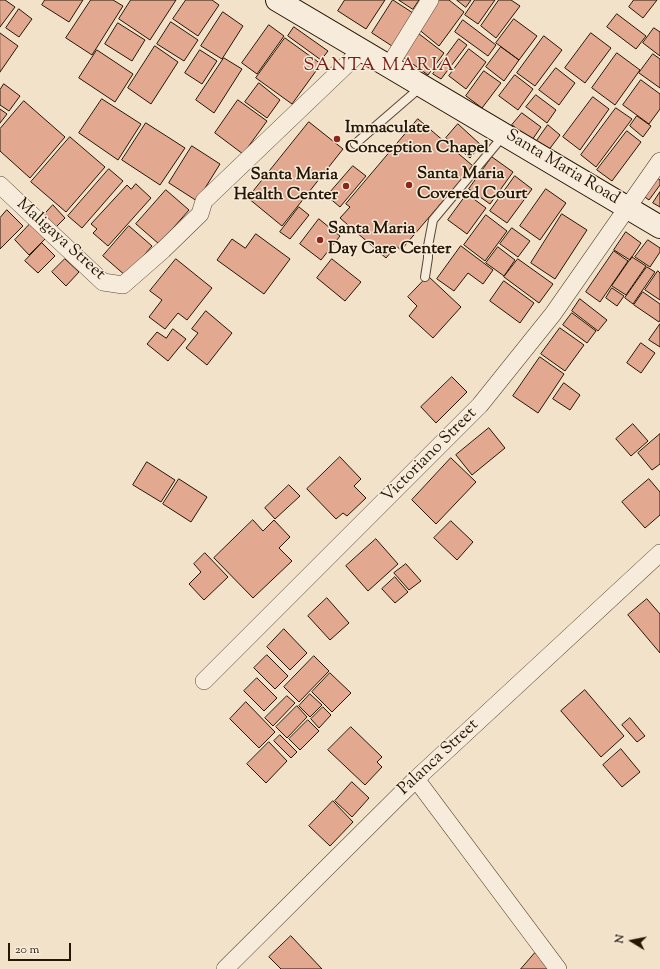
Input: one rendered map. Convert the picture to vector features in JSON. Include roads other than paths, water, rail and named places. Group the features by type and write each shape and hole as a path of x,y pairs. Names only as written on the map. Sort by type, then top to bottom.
{"main road":[{"name":"Santa Maria Road","path":"277,0 660,227"}],"street":[{"path":"389,66 430,0"},
{"name":"Maligaya Street","path":"0,185 103,282 123,285 163,250 200,214 204,201 362,50"},
{"name":"Victoriano Street","path":"204,681 480,405 553,314 660,161"},
{"name":"Palanca Street","path":"225,969 416,779 660,553"},
{"path":"416,779 558,969"}],"lane":[{"path":"355,144 422,86"},
{"path":"425,277 428,246 433,220 505,135"}],"place":[{"name":"Immaculate Conception Chapel","path":"337,139"},
{"name":"Santa Maria Covered Court","path":"409,185"},
{"name":"Santa Maria Health Center","path":"346,186"},
{"name":"Santa Maria Day Care Center","path":"320,240"}],"district":[{"name":"SANTA MARIA","path":"379,67"}]}
